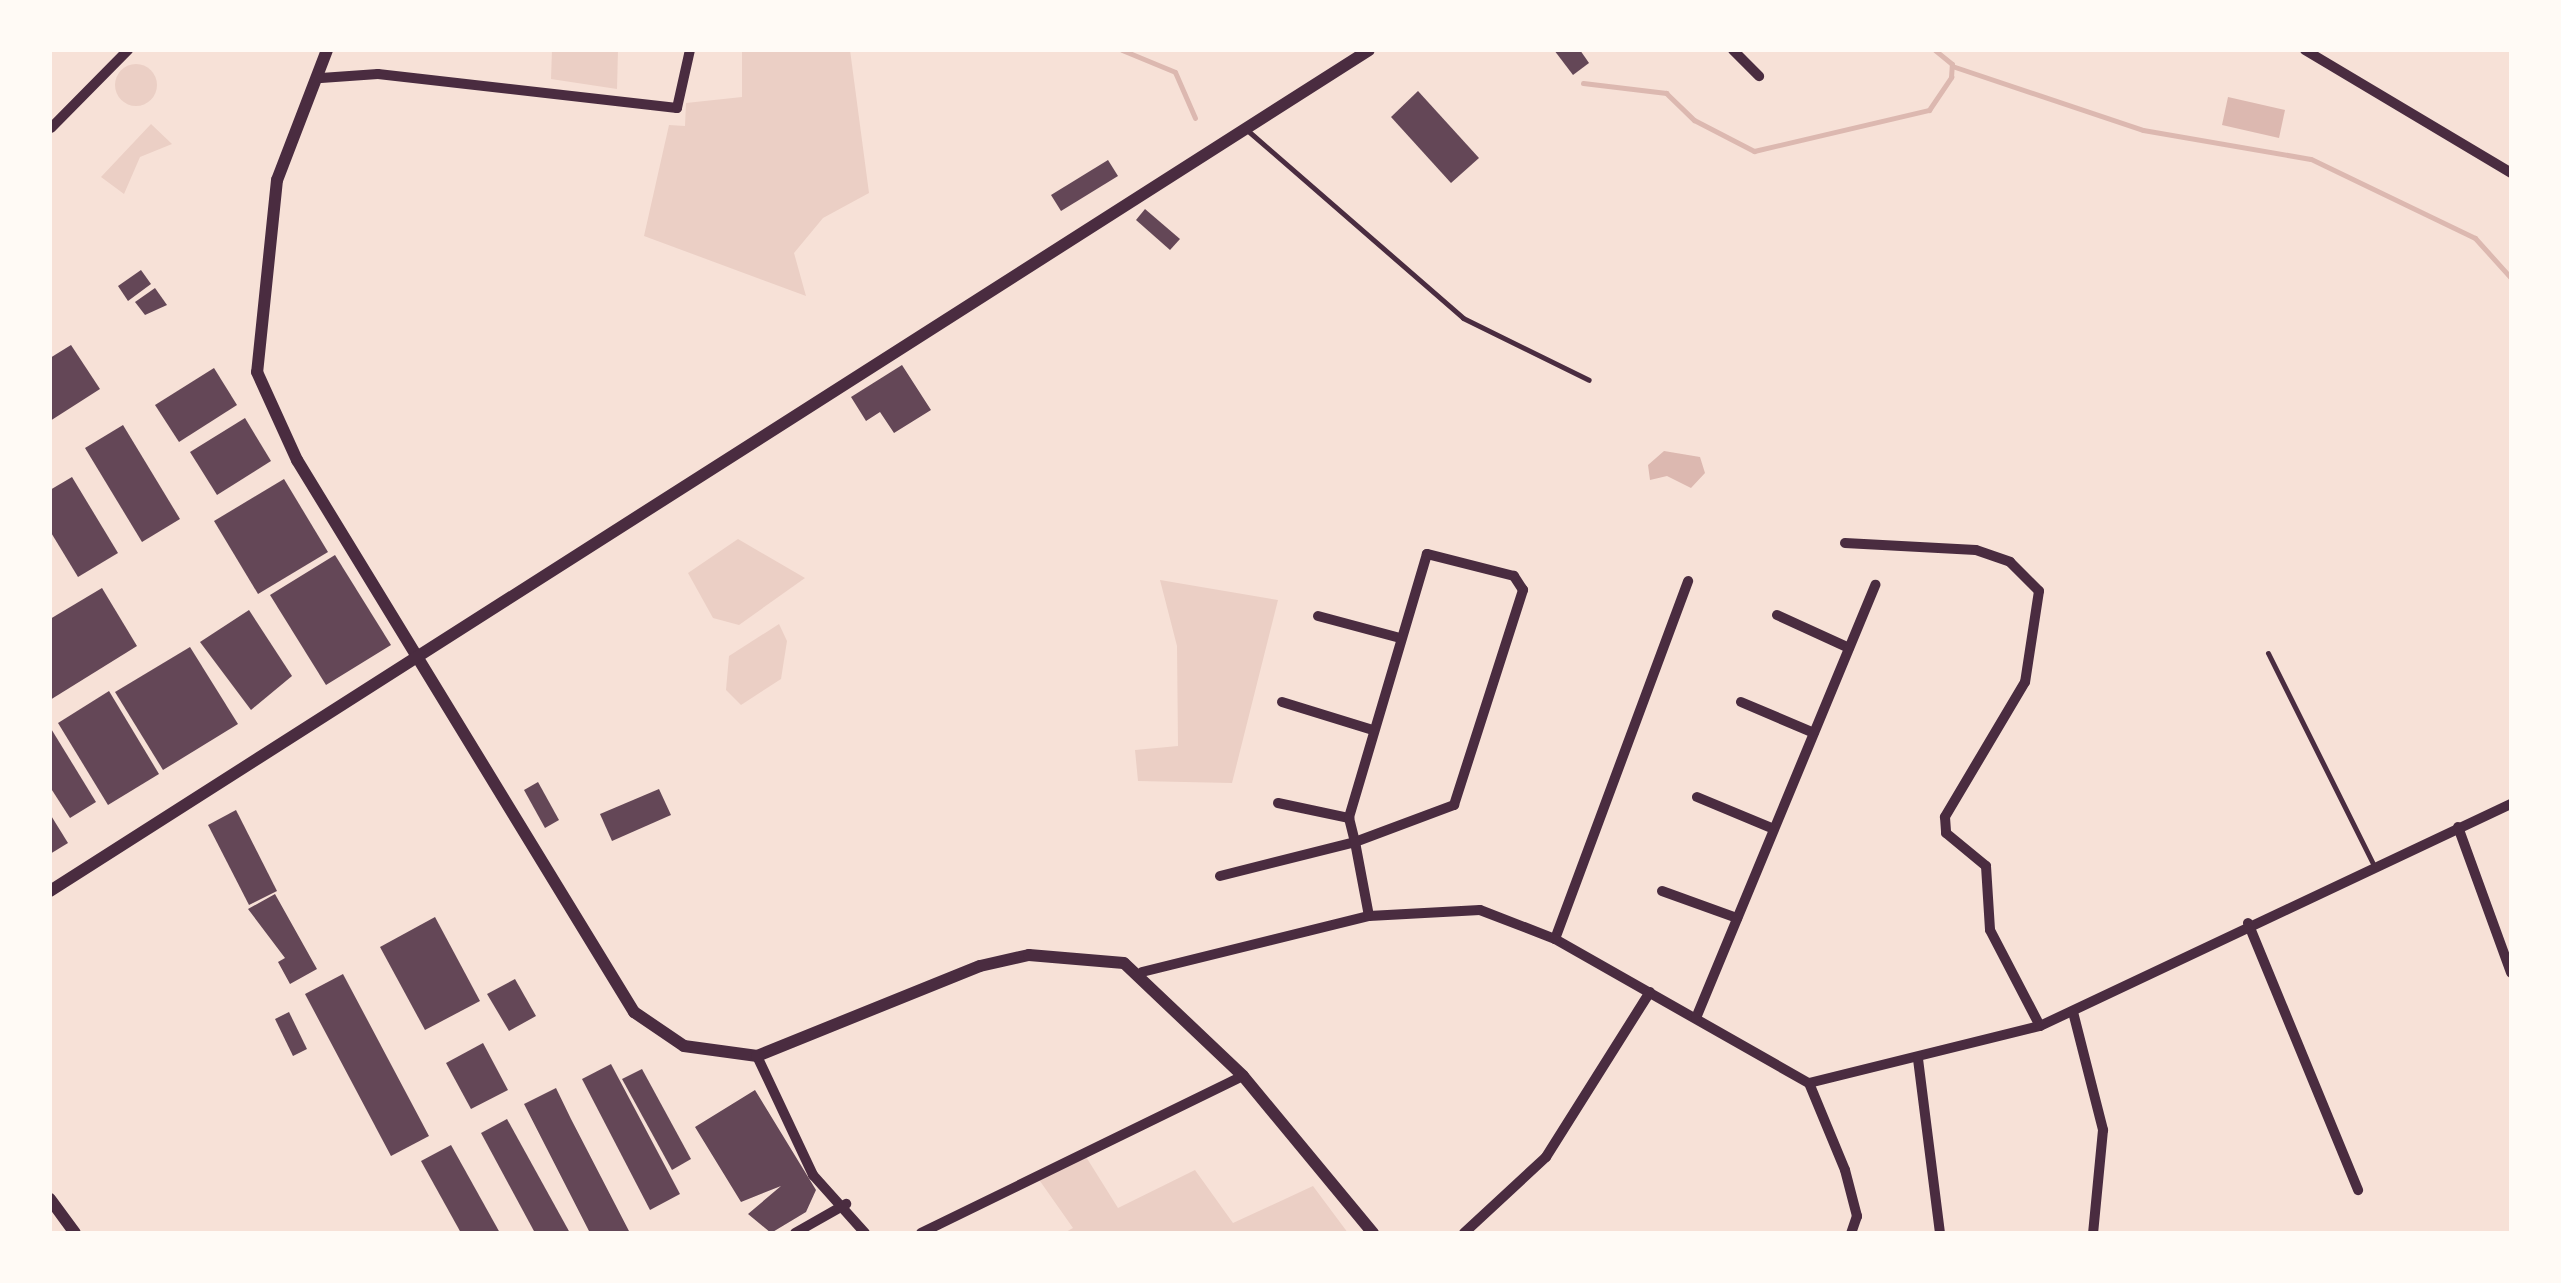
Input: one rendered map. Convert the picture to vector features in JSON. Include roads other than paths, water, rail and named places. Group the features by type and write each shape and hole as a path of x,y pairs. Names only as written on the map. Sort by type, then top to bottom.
{"street":[{"path":"52,130 128,50"},
{"path":"327,50 321,78 288,136 278,180 257,372 271,414 634,1012 684,1046 757,1056 1029,955 1086,954 1142,972 1242,1076 1373,1233"},
{"path":"321,78 378,74 677,108 690,50"},
{"path":"50,890 1368,50"},
{"path":"1733,50 1759,76"},
{"path":"2305,50 2511,173"},
{"path":"1845,543 1976,550 2010,562 2039,591 2026,682 1945,817 1946,833 1986,866 1990,930 2040,1026"},
{"path":"1220,876 1354,842 1454,804 1523,582 1428,554 1349,818 1354,842 1368,916"},
{"path":"1555,938 1688,580"},
{"path":"1696,1018 1875,585"},
{"path":"1777,615 1849,648"},
{"path":"1318,616 1400,638"},
{"path":"1282,702 1373,730"},
{"path":"1741,702 1814,733"},
{"path":"1698,797 1774,829"},
{"path":"1278,802 1349,818"},
{"path":"1810,1083 2040,1026 2248,923 2511,804"},
{"path":"2458,828 2511,974"},
{"path":"1662,890 1737,918"},
{"path":"1142,972 1368,916 1480,910 1555,938 1810,1083 1845,1170 1857,1216 1851,1233"},
{"path":"2248,923 2358,1190"},
{"path":"1464,1233 1546,1157 1650,992"},
{"path":"2073,1012 2103,1130 2093,1233"},
{"path":"757,1056 814,1175 846,1204 866,1233"},
{"path":"1918,1059 1940,1233"},
{"path":"921,1233 1242,1076"},
{"path":"50,1199 75,1233"},
{"path":"795,1233 846,1204"}],"lane":[{"path":"1246,128 1463,318 1589,380"},
{"path":"2268,652 2374,866"}],"waterway":[{"path":"1122,50 1175,72 1195,118"},
{"path":"1583,83 1666,93 1694,120 1754,151 1929,110 1951,77 1952,64 1935,50"},
{"path":"1952,66 2143,130 2311,159 2475,238 2511,278"}]}
